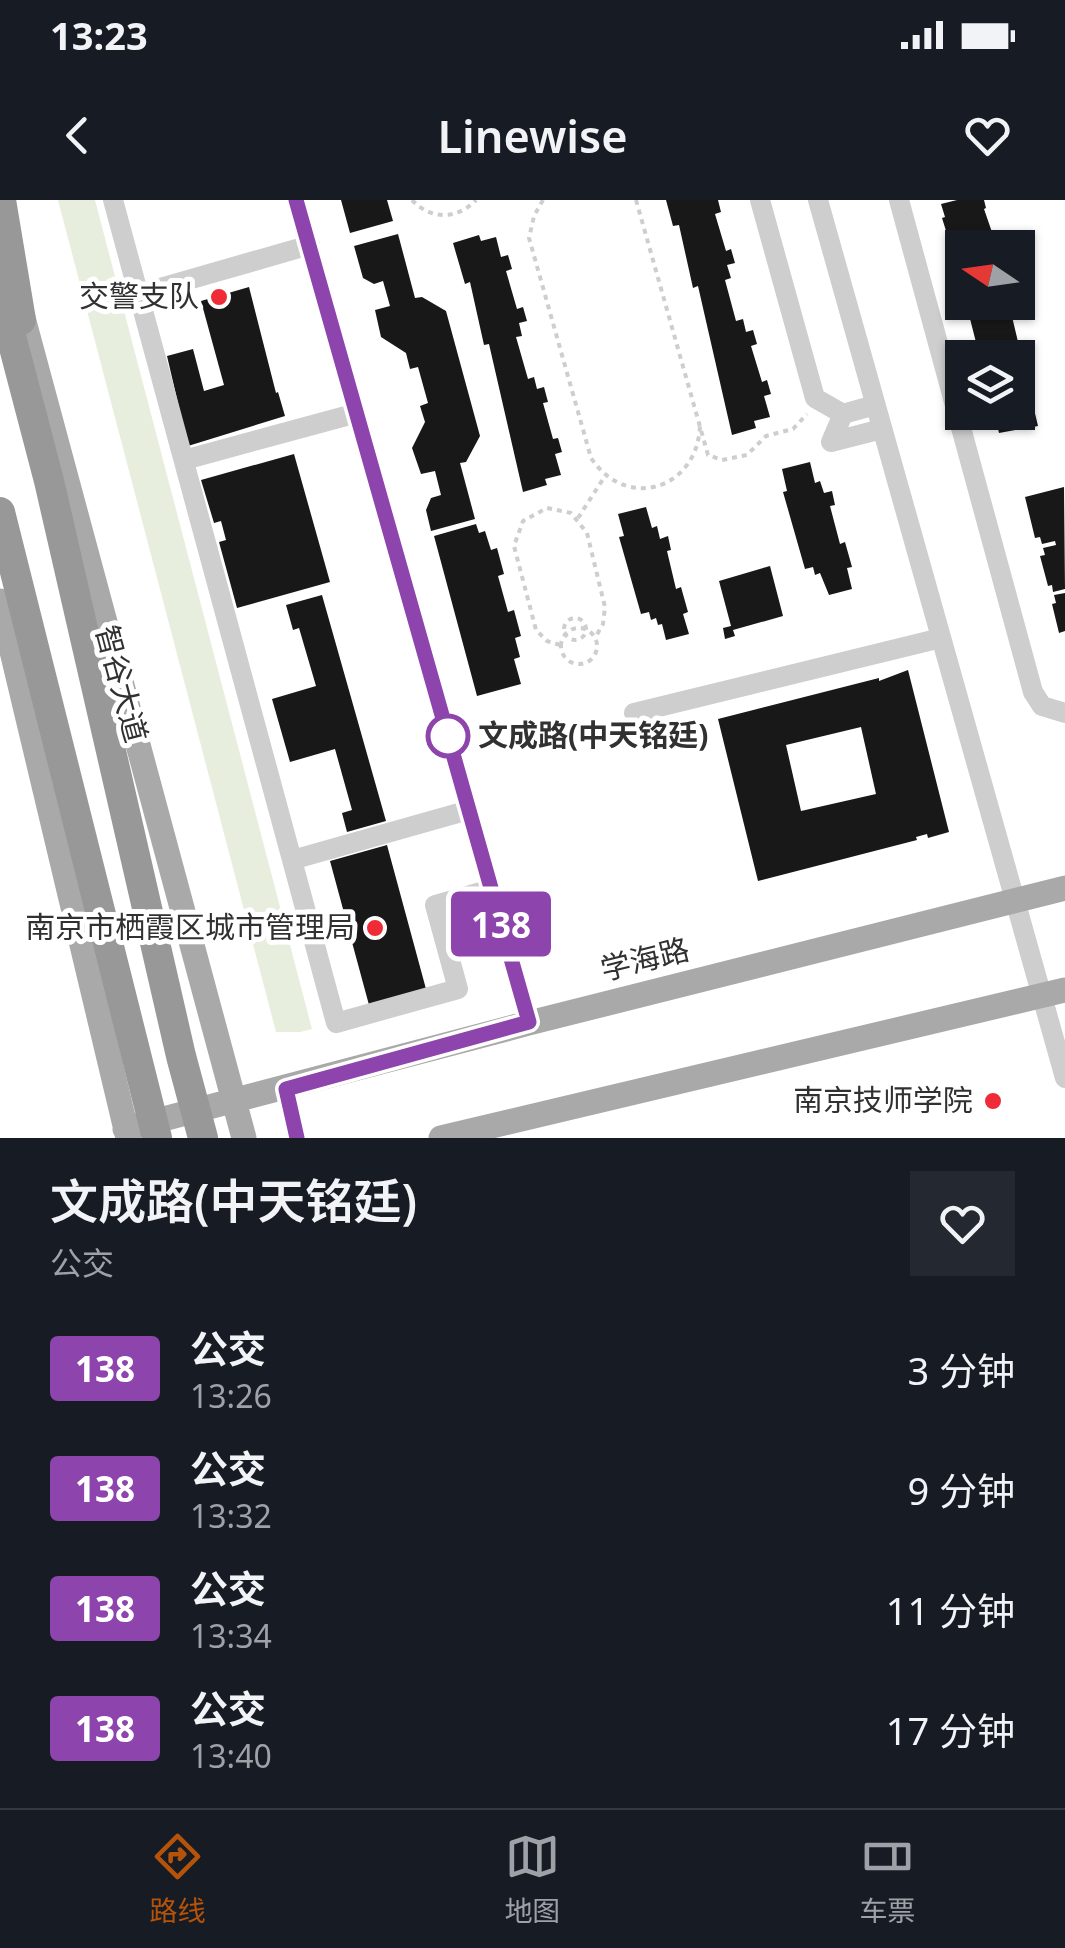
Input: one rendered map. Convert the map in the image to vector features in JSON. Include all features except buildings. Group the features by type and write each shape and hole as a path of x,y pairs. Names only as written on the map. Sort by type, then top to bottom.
{"highway":[{"path":"1,200 49,480"},
{"name":"智谷大道","path":"0,294 49,480 180,1056 203,1138"},
{"path":"0,512 157,1138"}],"main road":[{"name":"智谷大道","path":"0,230 244,1138"},
{"path":"0,601 126,1133"},
{"name":"学海路","path":"126,1133 529,1022 1065,888"},
{"path":"442,1138 1053,993"}],"street":[{"path":"113,200 336,1023 458,988 435,905 492,889"},
{"path":"296,200 529,1022"},
{"path":"760,200 816,398 834,409 876,405"},
{"path":"818,200 1015,901 1053,993 1065,1078"},
{"path":"899,200 1033,692 1042,706 1065,713"},
{"path":"138,294 310,245"},
{"path":"834,409 831,442 882,429"},
{"path":"184,460 357,413"},
{"path":"634,713 941,638"},
{"path":"292,860 469,810"},
{"path":"286,1089 297,1138"}],"path":[{"path":"412,200 426,212 449,216 460,213 476,200"},
{"path":"543,200 529,238 591,458 606,475 630,487 667,483 692,459 700,425"},
{"path":"636,200 708,455 722,460 747,455 766,436 793,429 808,414 834,409"},
{"path":"578,518 606,475"},
{"path":"560,644 547,641 536,630 514,555 514,538 523,521 539,510 555,508 578,518 587,533 606,607 595,638 595,655 584,664 570,662 561,652 560,644 573,629 586,630"},
{"path":"565,634 564,626 572,618 582,620 595,638"},
{"path":"565,634 578,639 586,630"}],"green space":[{"path":"58,200 95,200 312,1029 276,1032"}],"bus line":[{"name":"138","path":"296,200 529,1022 286,1089 297,1138"}],"place":[{"name":"交警支队","path":"219,297"},
{"name":"文成路(中天铭廷)","path":"448,736"},
{"name":"南京市栖霞区城市管理局","path":"375,928"},
{"name":"南京技师学院","path":"993,1101"}]}
